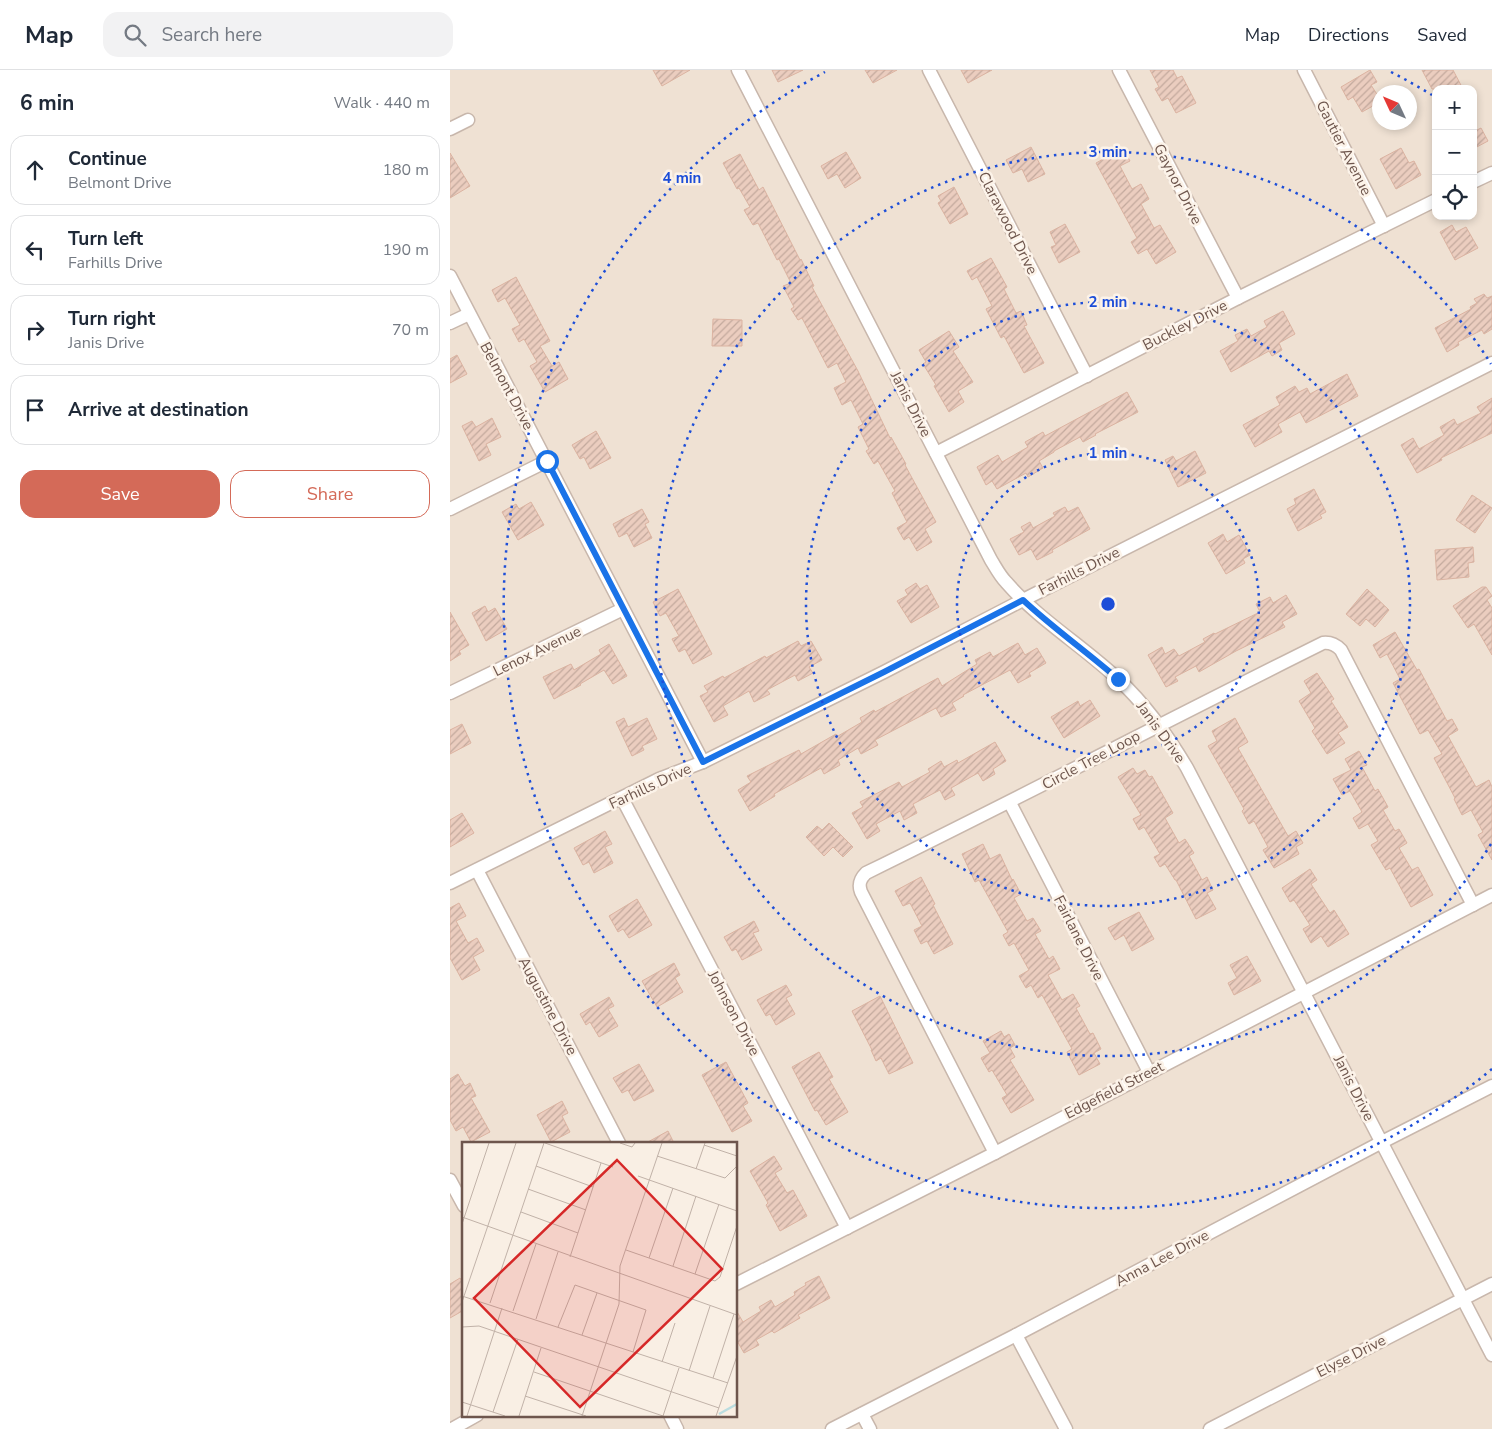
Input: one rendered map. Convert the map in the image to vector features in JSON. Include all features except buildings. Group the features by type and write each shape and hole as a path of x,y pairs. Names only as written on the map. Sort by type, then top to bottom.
{"street":[{"name":"Janis Drive","path":"738,70 991,560 1005,581 1023,600 1118,679 1132,693 1159,725 1187,768 1492,1355"},
{"name":"Clarawood Drive","path":"929,70 1087,376"},
{"name":"Gaynor Drive","path":"1119,70 1238,298"},
{"name":"Gautier Avenue","path":"1304,70 1384,226"},
{"path":"450,129 468,120"},
{"path":"1477,180 1492,173"},
{"name":"Buckley Drive","path":"936,453 1238,298 1432,202"},
{"name":"Belmont Drive","path":"450,276 703,762"},
{"path":"450,323 470,314"},
{"name":"Farhills Drive","path":"450,883 659,779 703,762 1492,364"},
{"path":"450,508 547,461"},
{"name":"Lenox Avenue","path":"450,693 623,609"},
{"name":"Circle Tree Loop","path":"995,1153 858,886 861,878 866,873 1010,803 1159,725 1327,642 1335,644 1341,650 1473,905"},
{"name":"Johnson Drive","path":"622,798 847,1228"},
{"name":"Fairlane Drive","path":"1010,803 1149,1072"},
{"name":"Augustine Drive","path":"477,870 618,1142"},
{"name":"Edgefield Street","path":"738,1283 995,1153 1492,895"},
{"name":"Anna Lee Drive","path":"832,1429 1492,1086"},
{"path":"450,1180 462,1202"},
{"name":"Elyse Drive","path":"1210,1429 1492,1284"},
{"path":"1016,1335 1066,1429"},
{"path":"862,1414 870,1429"},
{"path":"452,1429 475,1416"},
{"path":"670,1416 676,1429"}],"shaded area":[{"path":"450,70 1492,70 1492,1429 450,1429"}],"route":[{"path":"547,461 703,762 1023,600 1118,679"}]}
